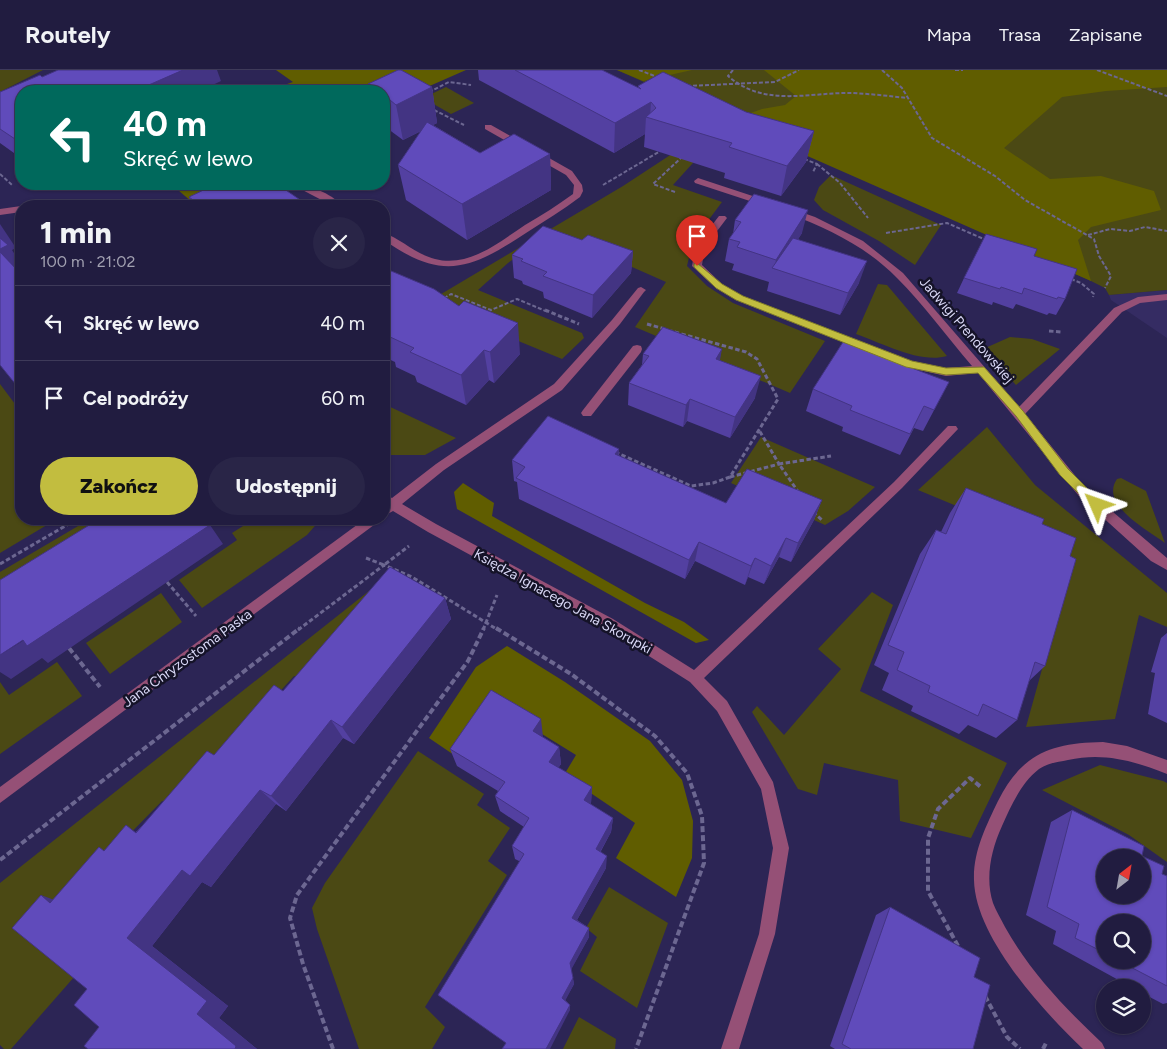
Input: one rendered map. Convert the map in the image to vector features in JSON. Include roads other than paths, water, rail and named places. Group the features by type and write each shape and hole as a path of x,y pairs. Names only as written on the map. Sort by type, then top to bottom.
{"street":[{"path":"390,240 406,251 423,259 440,264 463,263 491,252 577,195 579,191 578,185 569,173 488,127"},
{"name":"Jadwigi Prendowskiej","path":"698,181 812,219 860,243 900,275 1020,414 1064,472 1082,492 1155,557 1167,565"},
{"path":"311,190 328,200"},
{"path":"0,212 15,210"},
{"path":"722,218 700,247 697,266 719,286 739,298 910,364 946,372 981,369"},
{"path":"390,502 558,387 605,335 640,290"},
{"path":"1020,414 1118,310 1138,300 1167,297"},
{"path":"587,413 637,349"},
{"path":"695,678 844,536 952,429"},
{"name":"Księdza Ignacego Jana Skorupki","path":"390,507 608,623 695,678 722,706 768,787 781,848 766,934 730,1049"},
{"name":"Jana Chryzostoma Paska","path":"0,796 366,525"},
{"path":"1096,1049 1061,1017 1038,992 1005,944 985,903 980,876 988,840 1016,784 1031,766 1049,757 1083,748 1107,748 1133,753 1167,767"}]}
